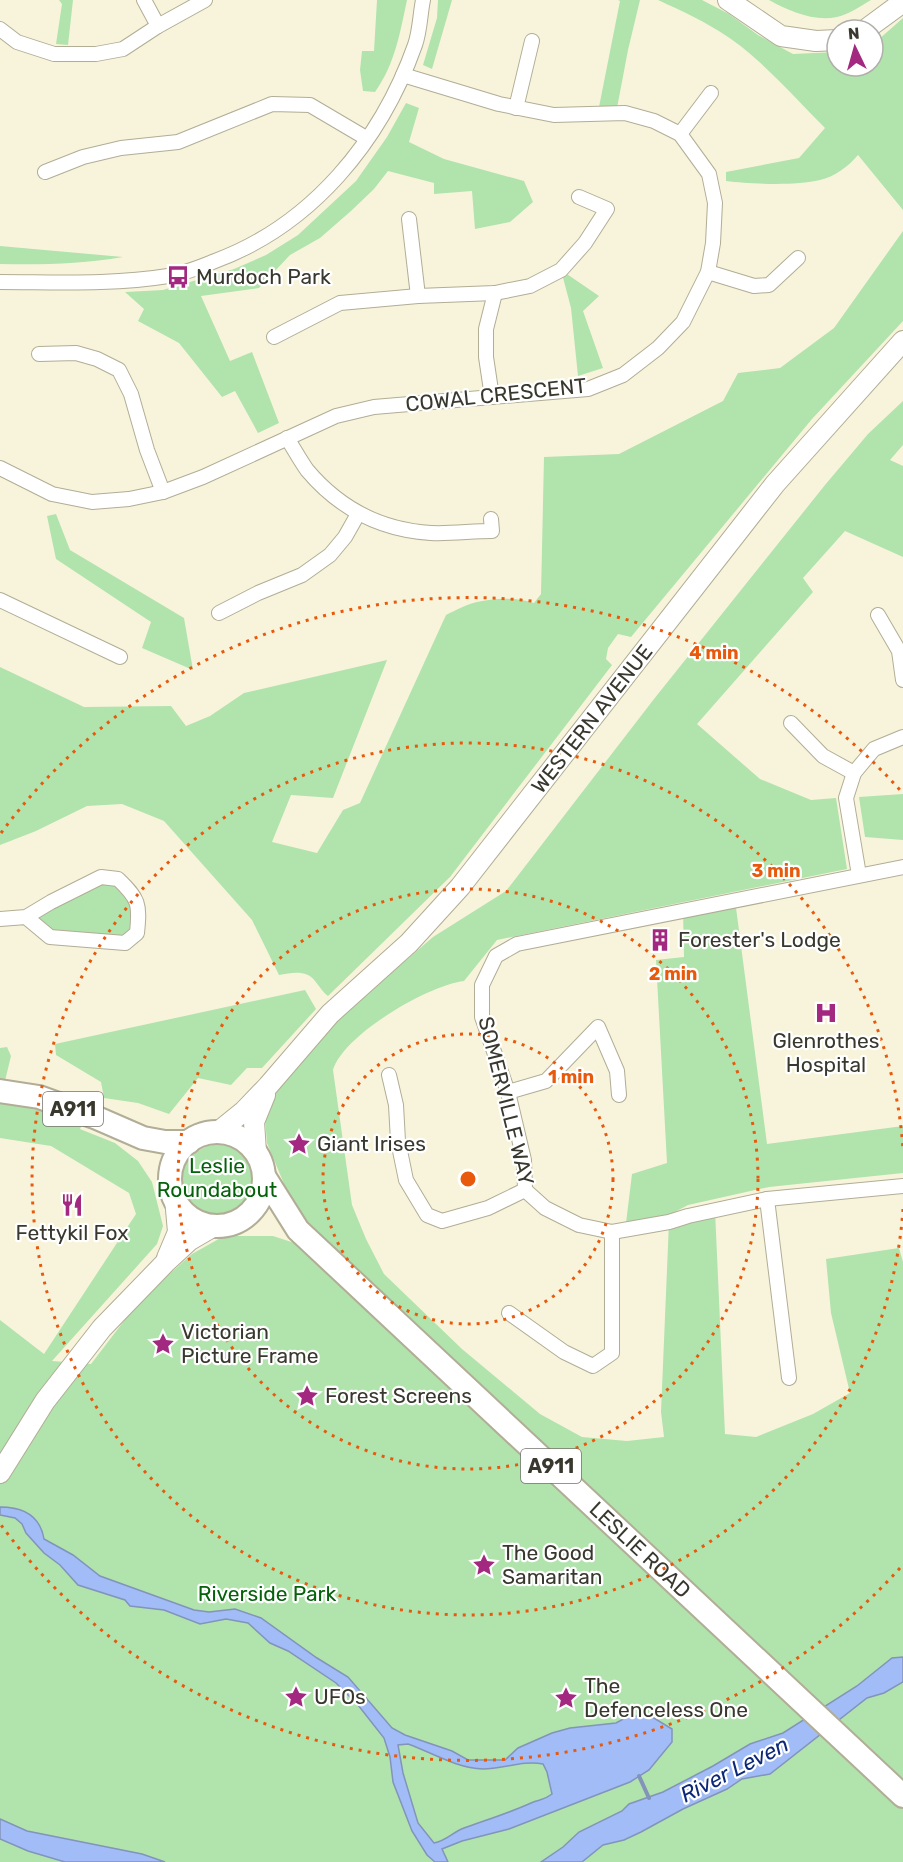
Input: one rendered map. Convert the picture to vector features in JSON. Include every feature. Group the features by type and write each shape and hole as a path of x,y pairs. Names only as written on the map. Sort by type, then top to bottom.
{"main road":[{"path":"728,0 781,36 825,41"},
{"path":"881,18 903,2"},
{"name":"WESTERN AVENUE","path":"218,1132 244,1111 330,1014 409,942 460,887 775,484 903,341"},
{"path":"256,1152 254,1122 268,1086"},
{"name":"A911","path":"0,1091 39,1097 94,1116 143,1138 165,1142 189,1142 203,1135 218,1132"},
{"path":"218,1132 233,1135 246,1142 256,1152"},
{"path":"143,1138 173,1188 181,1209 201,1223 214,1226"},
{"path":"165,1263 178,1232 173,1165 179,1152 189,1142"},
{"name":"A911","path":"256,1152 262,1164 264,1176 298,1230"},
{"path":"246,1216 256,1205 263,1191 264,1176"},
{"name":"A911","path":"214,1226 236,1222 246,1216 272,1217 298,1230"},
{"path":"0,1473 45,1401 102,1328 190,1240 214,1226"},
{"name":"LESLIE ROAD","path":"298,1230 903,1796"}],"street":[{"path":"144,0 158,26"},
{"path":"0,29 17,42 54,54 96,54 123,49 205,0"},
{"path":"0,282 114,281 168,276 187,272 238,252 280,229 318,198 348,166 391,103 416,42 423,0"},
{"path":"516,108 532,41"},
{"name":"COWAL CRESCENT","path":"0,468 52,494 92,502 129,500 163,492 203,477 336,416 374,406 588,389 623,375 658,348 683,322 708,273 713,243 715,203 709,174 680,134 654,121 625,113 554,115 516,108 403,75"},
{"path":"680,134 711,93"},
{"path":"45,172 83,157 121,148 178,142 272,104 310,105 366,138"},
{"path":"274,337 340,303 495,292 530,286 561,270 585,243 607,210 579,197"},
{"path":"409,219 418,296"},
{"path":"708,273 754,286 769,285 798,258"},
{"path":"492,397 486,357 486,329 495,292"},
{"path":"39,354 75,353 97,358 119,370 131,394 147,450 163,492"},
{"path":"287,438 307,469 330,493 358,514 396,527 431,533 491,531"},
{"path":"219,613 258,593 302,575 330,555 345,537 358,514"},
{"path":"0,600 120,657"},
{"path":"878,615 899,651 903,680"},
{"path":"791,723 823,756 854,773"},
{"path":"903,737 874,749 854,773 846,798 859,875 903,867"},
{"name":"SOMERVILLE WAY","path":"859,875 517,944 496,956 482,985 482,1017 508,1092 524,1160 525,1190 545,1208 579,1226 612,1232 669,1222 767,1199 903,1186"},
{"path":"0,919 26,916 101,877 118,879 135,896 139,915 137,933 125,943 50,937 26,916"},
{"path":"508,1092 546,1081 598,1027 617,1071 619,1095"},
{"path":"389,1075 396,1105 398,1141 405,1180 427,1215 442,1221 488,1208 525,1190"},
{"path":"767,1199 789,1378"},
{"path":"509,1313 564,1352 593,1366 612,1353 612,1232"}],"green space":[{"path":"59,0 73,0 68,45 56,44 62,4"},
{"path":"377,0 407,0 396,48 382,81 375,92 363,91 360,70 362,51 374,51"},
{"path":"438,0 452,0 432,69 423,65 437,18"},
{"path":"618,0 640,0 617,108 599,107 620,1"},
{"path":"658,0 702,0 793,54 825,53 825,78 885,78 885,34 903,18 903,210 858,155 831,176 810,182 760,184 726,181 726,172 799,158 825,128 753,56 703,22"},
{"path":"769,0 871,0 846,14 828,18 802,15"},
{"path":"406,103 419,108 409,142 444,159 524,181 533,202 510,222 475,229 472,191 434,194 434,183 388,171 374,189 351,211 320,238 290,255 259,288 201,296 230,361 252,352 279,423 258,433 235,391 222,397 179,343 138,321 144,309 125,292 163,290 234,269 266,255 298,235 356,181 387,137"},
{"path":"903,231 903,321 812,419 631,637 618,634 608,648 606,659 612,665 450,877 328,996 311,977 303,973 279,975 252,920 164,821 122,804 87,806 36,831 0,845 0,667 84,707 171,706 186,726 210,716 244,693 387,660 333,798 291,795 272,842 317,853 343,810 360,803 446,615 469,604 491,600 513,599 534,603 541,594 544,457 619,454 723,401 738,373 780,368 834,328"},
{"path":"0,246 123,257 62,264 0,264"},
{"path":"561,270 599,296 583,311 603,368 578,376 571,308"},
{"name":"Riverside Park","path":"903,401 903,445 890,460 903,466 903,557 845,531 803,578 813,592 697,724 760,779 811,800 836,798 847,869 497,940 464,981 430,992 389,1014 353,1041 340,1056 333,1070 352,1205 384,1274 462,1349 540,1414 582,1437 627,1441 664,1437 661,1412 669,1222 715,1210 725,1434 756,1437 813,1414 850,1393 831,1313 826,1259 899,1248 903,1262 903,1862 0,1862 0,1320 44,1354 136,1214 129,1193 51,1146 0,1138 0,1100 20,1103 84,1121 80,1129 115,1143 138,1161 152,1182 163,1226 157,1244 52,1361 91,1364 140,1300 192,1254 224,1236 273,1236 310,1248 328,1245 301,1217 292,1203 267,1143 265,1118 272,1097 331,1025 433,937 506,891 654,699 825,485 868,434"},
{"path":"56,514 70,550 184,618 193,670 142,648 151,622 56,559 47,516"},
{"path":"903,794 903,840 865,837 859,797"},
{"path":"101,877 118,879 139,915 125,943 50,937 26,917"},
{"path":"735,900 767,1144 903,1126 903,1173 769,1187 688,1205 669,1215 626,1223 632,1174 667,1163 656,960 684,957 683,911"},
{"path":"305,990 316,1009 262,1068 247,1068 231,1085 198,1078 169,1114 138,1103 104,1098 101,1082 56,1055 55,1044"},
{"path":"7,1047 11,1056 4,1085 0,1085 0,1048"},
{"name":"Leslie Roundabout","path":"220,1143 243,1152 251,1165 254,1181 250,1194 242,1204 230,1211 204,1212 192,1206 184,1194 181,1175 188,1160 195,1153 202,1148"}],"water":[{"path":"0,1507 8,1507 29,1514 39,1524 44,1539 73,1555 100,1576 194,1610 209,1612 235,1609 261,1618 348,1677 392,1728 405,1735 452,1751 468,1760 505,1760 518,1748 552,1733 570,1728 616,1723 627,1717 649,1715 672,1729 672,1742 649,1770 630,1782 509,1829 462,1841 442,1849 448,1862 435,1862 427,1855 412,1831 393,1782 390,1757 384,1738 358,1705 336,1683 288,1651 270,1643 248,1623 226,1619 200,1624 164,1610 130,1606 125,1600 78,1585 60,1565 44,1553 26,1533 22,1524 15,1518 0,1515","holes":["408,1744 454,1763 473,1768 490,1769 528,1763 543,1764 552,1794 464,1828 434,1843 418,1823 403,1773 398,1745"]},
{"name":"River Leven","path":"903,1657 903,1682 884,1693 867,1698 770,1774 742,1779 727,1789 641,1832 624,1840 603,1845 582,1862 541,1862 563,1847 579,1832 622,1811 629,1804 663,1792 750,1744 783,1733 857,1686 892,1658"},
{"path":"0,1819 27,1831 142,1854 165,1862 65,1862 28,1851 0,1839"}],"waterway":[{"path":"639,1776 649,1798"}],"place":[{"name":"Murdoch Park","path":"178,277"},
{"name":"Forester's Lodge","path":"660,940"},
{"name":"Glenrothes Hospital","path":"826,1013"},
{"name":"Giant Irises","path":"299,1144"},
{"name":"Fettykil Fox","path":"72,1205"},
{"name":"Victorian Picture Frame","path":"163,1344"},
{"name":"Forest Screens","path":"307,1396"},
{"name":"The Good Samaritan","path":"484,1565"},
{"name":"UFOs","path":"296,1697"},
{"name":"The Defenceless One","path":"566,1698"}]}
